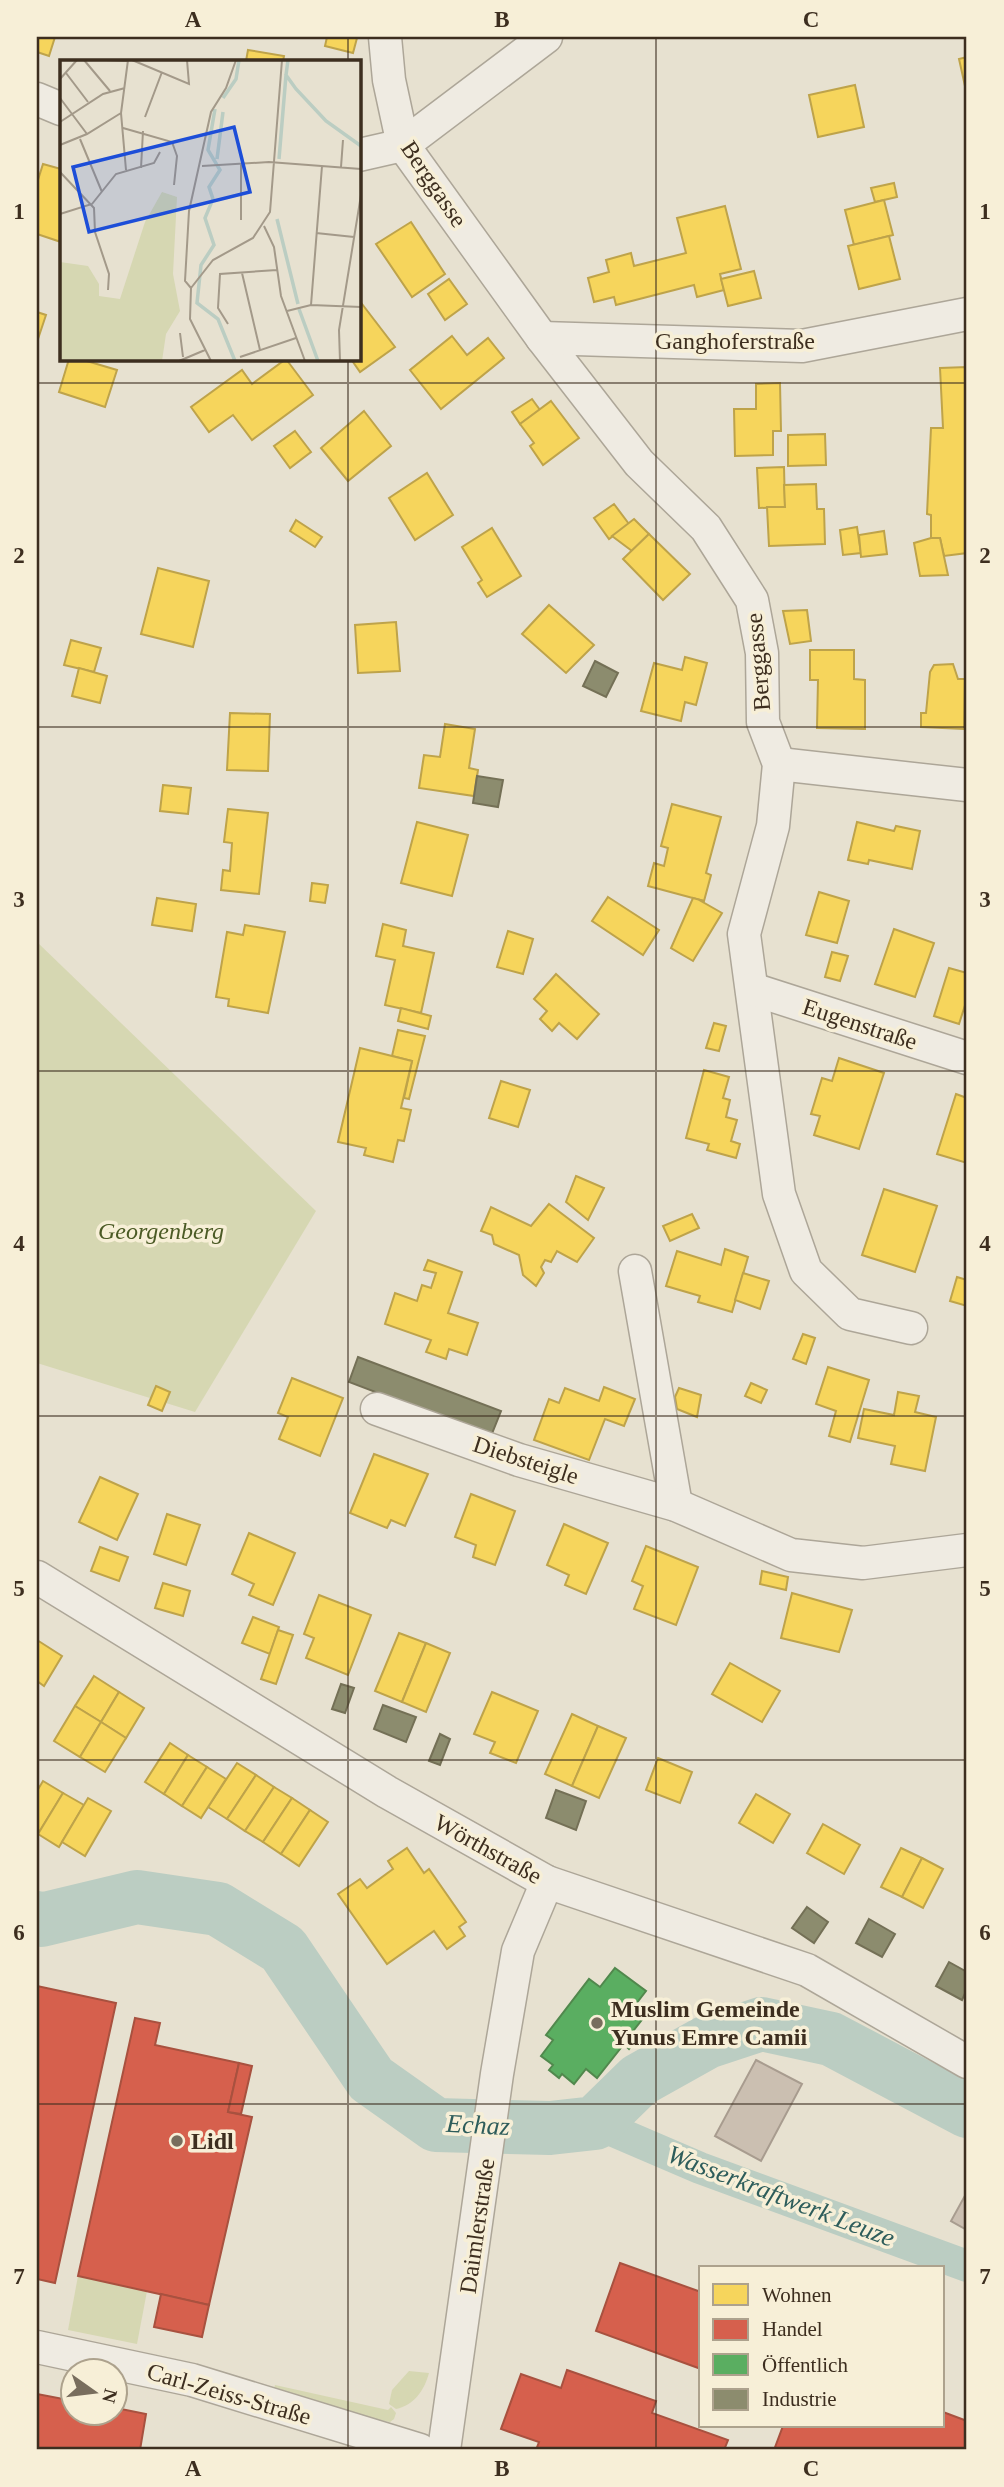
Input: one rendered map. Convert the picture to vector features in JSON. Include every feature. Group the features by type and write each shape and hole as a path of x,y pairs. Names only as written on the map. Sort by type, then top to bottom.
{"street":[{"name":"Berggasse","path":"385,37 389,80 403,145 542,338 639,463 706,528 752,600 762,653 764,722 779,764 773,826 744,934 779,1194 806,1271 850,1314 911,1328"},
{"path":"360,155 403,145 546,37"},
{"path":"37,99 60,109"},
{"name":"Ganghoferstraße","path":"542,338 802,346 967,314"},
{"path":"779,764 967,785"},
{"name":"Eugenstraße","path":"752,989 967,1058"},
{"path":"635,1271 676,1505"},
{"name":"Diebsteigle","path":"377,1409 519,1460 676,1505 791,1555 863,1563 967,1550"},
{"name":"Wörthstraße","path":"37,1577 387,1792 547,1882 807,1970 967,2062"},
{"name":"Daimlerstraße","path":"444,2450 497,2074 518,1951 547,1882"},
{"name":"Carl-Zeiss-Straße","path":"37,2347 192,2380 420,2450"}],"green space":[{"name":"Georgenberg","path":"37,942 316,1211 195,1412 37,1363"},
{"path":"78,2276 147,2291 137,2344 68,2330"},
{"path":"409,2371 429,2373 417,2396 396,2409 389,2404 392,2390"},
{"path":"275,2385 388,2410 391,2407 396,2413 390,2422 374,2419 274,2388"}],"building: Wohnen":[{"path":"37,37 55,37 49,56 37,52"},
{"path":"327,37 357,38 353,53 325,46"},
{"path":"248,50 284,56 283,60 246,60"},
{"path":"967,57 967,95 959,59"},
{"path":"855,85 864,127 818,137 809,95"},
{"path":"43,164 60,169 60,242 37,234 37,183"},
{"path":"894,183 897,197 875,202 871,188"},
{"path":"884,200 893,235 854,245 845,210"},
{"path":"725,206 741,269 720,274 724,290 697,297 694,285 616,305 614,297 594,302 588,278 609,272 606,260 631,253 634,266 686,253 677,218"},
{"path":"411,222 445,274 412,297 376,244"},
{"path":"889,236 900,279 859,289 848,246"},
{"path":"754,271 761,298 728,306 721,279"},
{"path":"449,279 467,304 445,320 428,294"},
{"path":"360,301 395,347 360,372 352,360 360,360"},
{"path":"37,312 46,315 37,342"},
{"path":"452,336 467,355 488,338 504,358 441,409 410,370"},
{"path":"69,360 83,360 117,370 105,407 59,392"},
{"path":"287,360 313,395 252,440 233,415 209,432 191,407 242,370 252,384"},
{"path":"967,367 967,553 944,556 940,538 931,538 931,515 927,514 931,428 943,428 940,368"},
{"path":"780,383 781,431 773,431 773,455 735,456 734,409 756,409 756,384"},
{"path":"532,399 540,410 520,424 512,412"},
{"path":"551,401 579,438 543,465 530,446 534,443 520,424"},
{"path":"364,411 391,446 348,481 321,448"},
{"path":"295,431 311,452 290,468 274,446"},
{"path":"825,434 826,465 788,466 788,435"},
{"path":"784,467 785,507 759,508 757,468"},
{"path":"427,473 453,515 415,540 389,498"},
{"path":"816,484 817,509 824,509 825,544 769,546 767,507 785,507 784,485"},
{"path":"614,504 629,524 609,539 594,518"},
{"path":"634,519 649,534 632,551 612,536"},
{"path":"296,520 322,537 315,547 290,531"},
{"path":"857,527 861,553 843,555 840,530"},
{"path":"492,528 521,576 487,597 478,583 482,580 462,547"},
{"path":"884,531 887,554 861,557 859,535"},
{"path":"649,534 690,574 663,600 623,559"},
{"path":"940,538 948,575 920,576 914,543"},
{"path":"158,568 209,581 193,647 141,634"},
{"path":"549,605 594,645 566,673 522,634"},
{"path":"807,610 811,641 790,644 783,611"},
{"path":"396,622 400,671 358,673 355,625"},
{"path":"71,640 101,648 94,672 64,665"},
{"path":"810,650 854,650 854,679 865,680 865,729 817,728 818,680 810,680"},
{"path":"685,657 707,663 696,705 685,702 681,721 641,711 654,663 682,670"},
{"path":"953,664 958,679 965,679 964,729 921,727 921,713 926,713 930,672 934,665"},
{"path":"79,668 107,676 100,703 72,696"},
{"path":"230,713 270,714 268,771 227,770"},
{"path":"445,724 475,729 469,768 478,770 474,796 419,788 424,755 440,757"},
{"path":"163,785 191,788 188,814 160,811"},
{"path":"672,804 721,817 706,873 711,875 704,901 648,886 654,863 664,866 668,848 661,846"},
{"path":"228,809 268,813 259,894 221,890 223,870 230,871 232,843 224,842"},
{"path":"417,822 468,835 452,896 401,883"},
{"path":"857,822 894,831 896,826 920,831 912,869 869,860 868,864 848,860"},
{"path":"312,883 328,885 325,903 310,901"},
{"path":"819,892 849,901 837,943 806,935"},
{"path":"608,897 659,930 643,955 592,921"},
{"path":"157,898 196,904 192,931 152,925"},
{"path":"693,898 704,901 701,901 722,913 693,961 671,948"},
{"path":"383,924 406,930 403,946 434,953 421,1013 385,1005 395,960 376,956"},
{"path":"245,925 285,932 268,1013 228,1006 229,999 216,997 227,932 243,935"},
{"path":"894,929 934,943 915,997 875,984"},
{"path":"508,931 533,939 523,974 497,967"},
{"path":"832,952 848,956 840,981 825,977"},
{"path":"949,968 967,973 967,999 959,1024 934,1016"},
{"path":"556,974 599,1014 577,1039 559,1023 552,1031 540,1019 547,1011 534,999"},
{"path":"401,1008 431,1016 428,1029 398,1021"},
{"path":"714,1023 726,1026 719,1051 706,1048"},
{"path":"398,1030 425,1036 409,1099 404,1098 412,1061 392,1056"},
{"path":"360,1048 412,1061 401,1108 411,1110 404,1141 398,1140 393,1162 364,1155 366,1148 338,1142"},
{"path":"839,1058 884,1073 859,1149 814,1135 820,1116 811,1114 822,1078 832,1081"},
{"path":"704,1070 729,1077 723,1098 730,1100 726,1117 737,1120 731,1141 740,1144 736,1158 707,1150 709,1144 686,1138"},
{"path":"501,1081 530,1090 518,1127 489,1118"},
{"path":"956,1094 967,1098 967,1163 937,1154"},
{"path":"576,1176 604,1188 588,1220 566,1202"},
{"path":"884,1189 937,1206 915,1272 862,1255"},
{"path":"549,1204 594,1238 577,1262 557,1251 551,1262 545,1260 541,1267 544,1273 536,1286 523,1275 519,1255 494,1244 492,1235 481,1231 491,1207 531,1226"},
{"path":"692,1214 699,1228 670,1241 663,1226"},
{"path":"725,1249 748,1257 732,1312 698,1302 700,1296 666,1286 677,1251 721,1265"},
{"path":"428,1260 462,1272 448,1313 478,1323 467,1355 449,1349 446,1359 426,1352 431,1340 385,1324 395,1293 417,1301 422,1285 431,1288 436,1273 424,1270"},
{"path":"743,1273 769,1281 760,1309 735,1300"},
{"path":"957,1277 967,1280 967,1306 950,1301"},
{"path":"803,1334 815,1338 806,1364 793,1359"},
{"path":"828,1367 869,1380 850,1442 829,1436 836,1411 816,1404"},
{"path":"292,1378 343,1398 320,1456 279,1439 288,1417 278,1413"},
{"path":"751,1383 767,1390 761,1403 745,1396"},
{"path":"156,1386 170,1392 162,1411 148,1405"},
{"path":"604,1387 635,1399 624,1426 605,1419 589,1460 534,1440 549,1399 559,1403 565,1388 599,1401"},
{"path":"679,1388 701,1395 697,1417 677,1409 675,1397"},
{"path":"898,1392 919,1396 915,1412 936,1417 925,1471 891,1464 895,1446 858,1438 864,1409 894,1415"},
{"path":"374,1454 428,1474 405,1526 391,1520 387,1528 350,1513"},
{"path":"100,1477 138,1494 117,1540 79,1522"},
{"path":"471,1494 515,1511 495,1565 473,1557 476,1545 455,1537"},
{"path":"167,1514 200,1525 186,1565 154,1554"},
{"path":"564,1524 608,1543 586,1594 565,1585 569,1575 547,1565"},
{"path":"249,1533 295,1553 273,1605 249,1595 254,1584 232,1574"},
{"path":"646,1546 698,1567 676,1625 634,1609 643,1586 632,1581"},
{"path":"100,1547 128,1557 119,1581 91,1571"},
{"path":"762,1571 788,1577 786,1590 760,1584"},
{"path":"163,1583 190,1591 183,1616 155,1608"},
{"path":"792,1593 852,1610 839,1652 781,1638"},
{"path":"319,1595 371,1615 348,1675 306,1658 314,1638 304,1634"},
{"path":"253,1617 279,1627 270,1654 242,1643"},
{"path":"278,1630 293,1635 276,1684 261,1679"},
{"path":"399,1633 426,1643 402,1702 375,1691"},
{"path":"37,1640 62,1656 44,1686 37,1681"},
{"path":"426,1643 450,1653 426,1712 402,1702"},
{"path":"730,1663 780,1691 762,1722 712,1694"},
{"path":"94,1676 119,1692 101,1722 75,1706"},
{"path":"119,1692 144,1708 126,1738 101,1722"},
{"path":"492,1692 538,1711 516,1763 490,1753 495,1742 474,1734"},
{"path":"75,1706 101,1722 80,1757 54,1741"},
{"path":"572,1714 598,1726 572,1786 545,1774"},
{"path":"101,1722 126,1738 105,1772 80,1757"},
{"path":"598,1726 626,1738 599,1798 572,1786"},
{"path":"170,1743 188,1755 164,1794 145,1782"},
{"path":"188,1755 207,1767 182,1806 164,1794"},
{"path":"658,1758 692,1772 680,1803 646,1790"},
{"path":"237,1763 256,1775 227,1819 208,1807"},
{"path":"207,1767 226,1779 201,1818 182,1806"},
{"path":"256,1775 274,1787 245,1831 227,1819"},
{"path":"43,1781 63,1793 38,1834 37,1791"},
{"path":"274,1787 292,1798 263,1842 245,1831"},
{"path":"63,1793 84,1805 59,1847 38,1834"},
{"path":"756,1794 790,1814 773,1843 739,1823"},
{"path":"88,1798 111,1811 85,1856 62,1842"},
{"path":"292,1798 310,1810 281,1854 263,1842"},
{"path":"310,1810 328,1822 299,1866 281,1854"},
{"path":"823,1824 860,1845 844,1874 807,1853"},
{"path":"407,1848 424,1873 429,1869 466,1922 459,1927 465,1936 447,1949 434,1931 387,1964 338,1894 360,1879 367,1888 393,1869 388,1861"},
{"path":"901,1848 922,1858 902,1897 881,1887"},
{"path":"922,1858 943,1869 923,1908 902,1897"}],"building: Handel":[{"path":"37,1986 116,2003 55,2283 37,2279"},
{"name":"Lidl","path":"135,2018 160,2023 155,2045 239,2063 228,2112 252,2117 209,2305 78,2276"},
{"path":"239,2063 252,2066 241,2114 228,2112"},
{"path":"620,2263 699,2291 699,2368 596,2331"},
{"path":"161,2294 209,2305 202,2337 154,2327"},
{"path":"567,2370 656,2401 652,2413 728,2440 724,2450 536,2450 539,2442 501,2429 521,2374 561,2388"},
{"path":"37,2394 60,2398 60,2428 130,2428 130,2411 146,2414 140,2450 37,2450"},
{"path":"944,2412 967,2421 967,2450 774,2450 782,2428 944,2428"}],"building: Öffentlich":[{"name":"Muslim Gemeinde Yunus Emre Camii","path":"615,1968 646,1991 636,2004 648,2012 630,2035 636,2040 629,2049 624,2044 597,2078 586,2069 574,2084 562,2074 559,2078 549,2070 553,2065 541,2056 553,2040 546,2035 589,1979 600,1987"}],"building: Industrie":[{"path":"595,661 618,673 606,697 583,686"},
{"path":"477,776 503,780 498,807 473,803"},
{"path":"358,1357 501,1411 491,1436 349,1382"},
{"path":"341,1684 354,1688 345,1713 332,1709"},
{"path":"383,1705 416,1717 406,1742 374,1729"},
{"path":"440,1734 450,1739 440,1765 429,1761"},
{"path":"556,1790 586,1801 576,1830 546,1818"},
{"path":"807,1907 828,1922 814,1943 792,1928"},
{"path":"869,1919 895,1934 882,1957 856,1943"},
{"path":"949,1962 967,1972 967,1989 962,2000 936,1986"}],"building: Sonstige":[{"path":"756,2060 802,2084 761,2161 715,2136"},
{"path":"967,2192 967,2230 951,2221"}],"waterway":[{"name":"Echaz","path":"37,1918 41,1920 137,1897 218,1909 283,1949 371,2079 436,2125 550,2128 595,2123 639,2080 707,2042 761,2024 831,2039 967,2111"},
{"name":"Wasserkraftwerk Leuze","path":"595,2123 700,2168 967,2266"}],"place":[{"name":"Muslim Gemeinde Yunus Emre Camii","path":"597,2023"},
{"name":"Lidl","path":"177,2141"}]}
